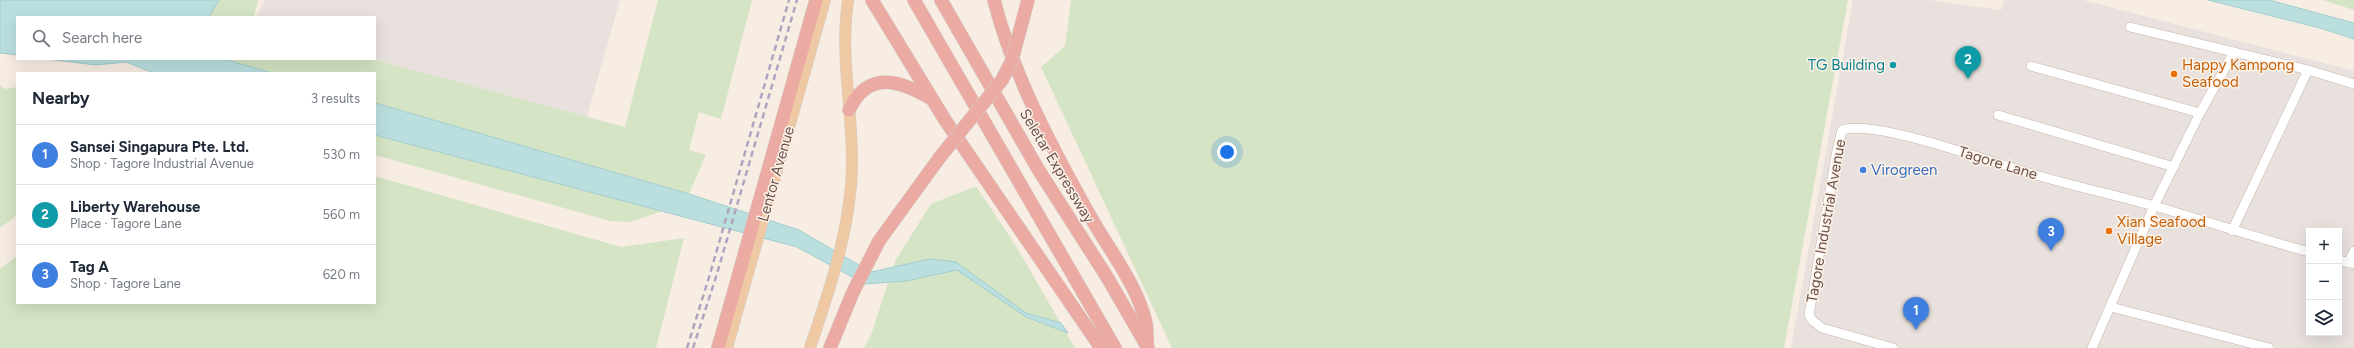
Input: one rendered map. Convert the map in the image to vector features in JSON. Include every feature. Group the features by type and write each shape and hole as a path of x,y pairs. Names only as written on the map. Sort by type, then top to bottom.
{"highway":[{"path":"718,348 751,246 816,0"},
{"path":"872,0 932,99 1101,348"},
{"path":"914,0 1115,348"},
{"name":"Seletar Expressway","path":"941,0 1038,169 1107,278 1148,347"},
{"path":"994,0 999,19 1027,92 1090,216 1135,295 1146,323 1148,347"},
{"path":"830,348 866,265 889,226 919,184 1002,80 1012,60 1028,0"},
{"path":"849,110 862,91 878,83 897,82 932,99"}],"main road":[{"name":"Lentor Avenue","path":"727,348 751,246 767,205 825,0"},
{"path":"810,348 846,223 850,192 852,161 845,39 848,0"}],"street":[{"path":"2130,26 2308,70 2354,84"},
{"path":"2092,348 2154,206 2200,113 2234,52"},
{"path":"2031,66 2200,113"},
{"path":"2232,231 2308,70"},
{"path":"1998,115 2174,167"},
{"name":"Tagore Lane","path":"1842,130 1851,127 1863,127 1929,143 2029,173 2154,206 2232,231 2306,251"},
{"name":"Tagore Industrial Avenue","path":"1842,130 1809,315 1813,322 1822,328 1893,348"},
{"path":"2351,264 2354,251"},
{"path":"2111,307 2269,348"}],"shaded area":[{"path":"265,0 620,0 587,117 376,60 376,16 257,16"},
{"path":"1853,0 1929,0 2001,10 2004,0 2083,0 2354,71 2354,348 1791,348"}],"green space":[{"path":"219,0 258,0 254,16 210,16"},
{"path":"658,0 752,0 721,119 699,112 689,150 706,155 689,194 376,103 376,72 269,72 227,60 376,60 625,127"},
{"path":"1071,0 1848,0 1784,348 1172,348 1041,67 1065,46"},
{"path":"2323,0 2354,0 2354,10"},
{"path":"0,85 5,89 16,87 16,216 0,228"},
{"path":"376,135 662,211 631,222 610,221 376,155"},
{"path":"376,176 621,247 684,238 656,348 0,348 0,269 16,257 16,304 376,304"},
{"path":"976,186 1016,246 1075,348 864,348 871,335 895,261 931,204"}],"water":[{"path":"0,0 219,0 210,16 16,16 16,55 0,53"},
{"path":"2208,0 2269,0 2354,23 2354,39 2320,28"},
{"path":"55,60 227,60 269,72 151,72 126,62 96,65"},
{"path":"376,103 689,194 799,230 871,272 930,259 956,262 1026,313 1061,323 1068,333 1026,317 957,270 906,281 865,284 797,247 376,135"}],"railway":[{"path":"687,348 710,274 789,0"},
{"path":"693,348 716,277 797,0"}],"place":[{"name":"TG Building","path":"1893,65"},
{"name":"Happy Kampong Seafood","path":"2174,74"},
{"name":"Liberty Warehouse","path":"1968,79"},
{"name":"Virogreen","path":"1863,170"},
{"name":"Xian Seafood Village","path":"2109,231"},
{"name":"Tag A","path":"2051,251"},
{"name":"Sansei Singapura Pte. Ltd.","path":"1916,330"}]}
